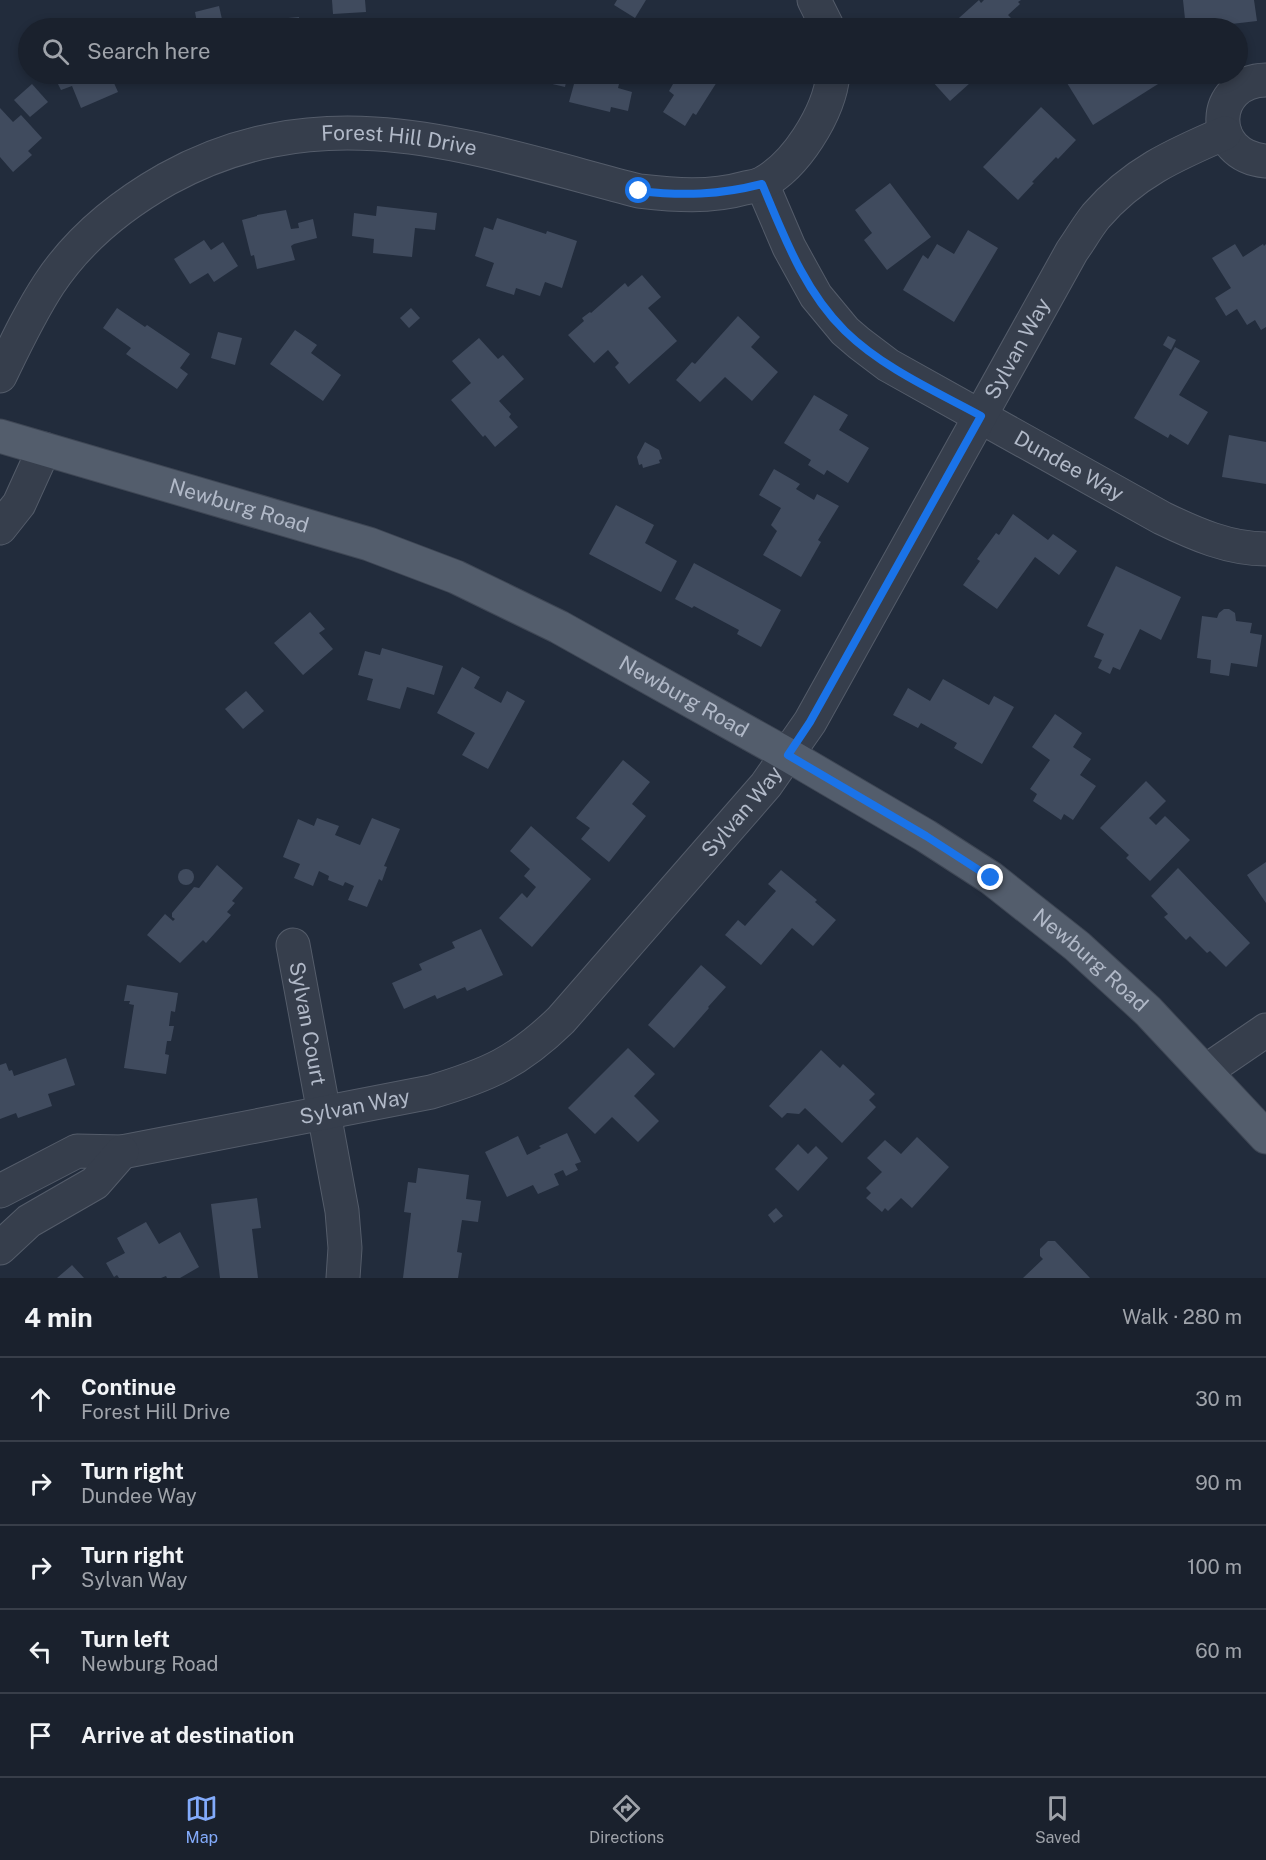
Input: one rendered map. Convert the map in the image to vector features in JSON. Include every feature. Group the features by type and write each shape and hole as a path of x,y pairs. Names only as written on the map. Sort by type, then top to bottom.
{"main road":[{"name":"Newburg Road","path":"0,436 369,544 456,577 559,627 788,755 926,836 991,878 1077,946 1148,1011 1266,1137"}],"street":[{"path":"814,0 823,18"},
{"path":"836,18 837,0"},
{"path":"1248,83 1266,80"},
{"name":"Forest Hill Drive","path":"0,376 50,283 91,235 118,211 148,190 220,154 289,137 363,132 467,147 639,191 706,195 762,184 779,171 799,152 819,121 831,84"},
{"path":"1245,84 1232,94 1226,106 1223,120 1225,133 1231,145 1241,154 1253,160 1266,161"},
{"name":"Sylvan Way","path":"0,1191 77,1150 122,1152 431,1092 474,1079 519,1056 541,1039 569,1011 766,785 788,755 810,722 1072,251 1095,218 1127,186 1150,169 1173,155 1225,133"},
{"name":"Dundee Way","path":"762,184 789,247 816,296 845,331 888,365 1162,518 1193,533 1227,544 1266,549"},
{"path":"0,528 19,504 44,449"},
{"name":"Sylvan Court","path":"293,945 342,1211 345,1248 343,1278"},
{"path":"1206,1071 1266,1030"},
{"path":"0,1248 29,1221 95,1183 122,1152"}],"building":[{"path":"332,0 365,0 366,12 333,14"},
{"path":"617,0 646,0 635,18 614,5"},
{"path":"979,0 981,3 984,0 1021,0 1018,2 1020,4 1008,15 1011,18 959,18"},
{"path":"1183,0 1254,0 1257,21 1248,22 1248,18 1185,18"},
{"path":"219,6 222,18 196,18 195,12"},
{"path":"32,84 48,102 30,117 14,100"},
{"path":"58,84 114,84 118,92 81,108 72,86 61,90"},
{"path":"574,84 619,84 618,88 632,92 628,111 611,107 610,112 569,102"},
{"path":"673,84 716,84 696,115 693,113 685,126 663,112 674,95 669,91"},
{"path":"935,84 969,84 950,101"},
{"path":"1068,84 1158,84 1093,125"},
{"path":"1041,107 1076,140 1058,159 1056,157 1018,200 983,167"},
{"path":"0,108 13,122 21,115 42,138 28,151 32,155 13,172 0,157"},
{"path":"890,183 931,237 887,270 864,240 872,233 855,210"},
{"path":"377,206 437,213 435,230 415,228 412,257 373,253 374,239 352,236 354,213 376,216"},
{"path":"286,210 291,229 299,228 298,223 313,219 317,238 291,246 295,260 257,269 254,255 251,256 242,220"},
{"path":"497,218 546,234 547,231 577,241 562,288 545,282 540,296 516,288 514,295 486,286 494,263 475,256 484,227 493,230"},
{"path":"968,230 998,248 954,322 903,290 923,255 928,259 937,244 954,254"},
{"path":"204,240 211,250 223,242 238,266 214,282 208,273 190,284 174,259"},
{"path":"1235,244 1243,257 1266,244 1266,327 1261,330 1255,320 1247,325 1237,309 1226,316 1215,298 1231,288 1212,258"},
{"path":"642,275 661,297 648,308 677,341 629,384 615,367 619,363 608,350 594,363 568,335 584,321 582,318 591,313 625,283 628,287"},
{"path":"117,308 190,354 180,368 188,374 177,389 126,354 131,348 103,328"},
{"path":"411,308 420,318 409,328 400,318"},
{"path":"738,316 760,337 751,347 778,372 752,401 725,377 700,402 676,380 692,362 695,364"},
{"path":"295,330 317,345 311,353 341,375 323,401 270,364"},
{"path":"218,332 242,338 235,365 211,358"},
{"path":"1168,336 1176,340 1171,350 1163,345"},
{"path":"479,338 498,359 503,355 524,379 499,401 511,414 509,417 518,427 495,447 485,435 483,437 451,400 471,383 452,361"},
{"path":"1175,347 1200,361 1179,395 1208,412 1188,445 1170,434 1168,438 1134,418"},
{"path":"814,395 848,415 839,430 869,448 848,483 827,470 824,475 808,465 811,460 784,443"},
{"path":"1229,435 1266,442 1266,484 1222,477"},
{"path":"645,442 659,450 662,459 659,460 660,463 643,468 642,464 639,465 637,457"},
{"path":"774,469 800,484 796,489 814,500 817,494 839,506 818,540 821,542 801,577 763,555 777,531 771,525 781,508 759,495"},
{"path":"616,505 654,525 645,543 677,561 661,592 589,554"},
{"path":"1013,514 1048,540 1053,534 1077,551 1059,575 1035,557 997,609 963,585 980,561 977,559 996,533 999,535"},
{"path":"694,563 781,610 761,647 737,634 739,630 694,606 692,608 675,599"},
{"path":"1116,566 1181,597 1161,640 1140,629 1120,670 1113,667 1110,674 1098,668 1102,660 1094,657 1104,634 1087,626"},
{"path":"1224,609 1235,613 1236,621 1252,623 1250,633 1262,635 1257,667 1231,663 1229,676 1210,673 1211,660 1197,658 1202,616 1217,618"},
{"path":"310,612 325,629 319,633 333,649 303,675 274,643"},
{"path":"382,648 443,666 434,695 407,687 400,709 367,700 373,679 358,675 365,651 380,655"},
{"path":"462,667 480,677 474,688 501,703 507,691 525,701 488,769 462,755 475,733 437,713"},
{"path":"943,679 989,705 994,696 1014,707 982,764 954,748 957,743 921,723 918,728 893,715 908,688 930,701"},
{"path":"246,691 264,711 243,729 225,709"},
{"path":"1055,714 1082,733 1073,747 1091,759 1080,775 1096,786 1073,820 1064,814 1061,820 1033,801 1037,794 1030,789 1050,760 1032,747"},
{"path":"623,760 650,782 632,804 646,816 609,862 581,839 590,828 576,818"},
{"path":"1146,781 1166,801 1149,818 1156,825 1165,816 1190,840 1150,881 1126,858 1129,855 1100,828"},
{"path":"317,818 339,826 335,835 360,845 372,818 400,829 384,866 387,867 382,881 379,879 367,907 348,900 354,886 345,882 343,886 328,880 329,876 319,871 313,886 294,878 300,864 283,857 298,819 314,826"},
{"path":"531,826 591,879 532,947 499,918 522,893 527,898 536,887 524,876 530,869 510,851"},
{"path":"1266,862 1266,903 1247,875"},
{"path":"217,865 243,888 232,901 235,903 227,912 231,915 206,943 203,940 180,963 147,935 165,914 173,921 175,919 172,913 194,887 199,888"},
{"path":"1178,868 1250,943 1226,967 1190,936 1186,940 1164,917 1168,914 1151,896"},
{"path":"183,869 189,869 194,877 192,883 183,885 178,880 178,874"},
{"path":"781,870 817,900 815,902 836,920 813,946 792,928 761,965 725,935 738,920 745,926 776,891 768,884"},
{"path":"481,929 503,975 467,991 465,987 437,999 435,995 404,1009 392,983 422,970 419,964 455,948 452,942"},
{"path":"701,965 726,987 674,1048 648,1025"},
{"path":"127,985 178,993 175,1012 171,1011 169,1026 174,1026 171,1041 167,1041 165,1054 169,1055 166,1074 124,1068 134,1005 129,1004 130,1001 124,1001"},
{"path":"628,1048 655,1074 634,1096 659,1121 638,1142 612,1117 595,1134 568,1108"},
{"path":"821,1050 840,1068 843,1064 875,1094 869,1100 876,1107 842,1143 805,1108 799,1114 787,1113 782,1118 769,1106"},
{"path":"66,1058 75,1085 48,1094 52,1106 18,1118 16,1113 0,1119 0,1065 6,1063 14,1076"},
{"path":"567,1133 581,1162 575,1164 578,1170 566,1176 563,1170 554,1174 559,1185 538,1194 533,1185 507,1197 485,1152 518,1136 527,1155 541,1148 539,1146"},
{"path":"917,1137 949,1167 912,1208 901,1198 888,1211 885,1208 882,1212 866,1198 871,1193 866,1188 882,1172 867,1158 885,1140 901,1154"},
{"path":"798,1144 808,1154 816,1146 828,1158 798,1191 775,1169"},
{"path":"418,1168 469,1175 466,1199 481,1201 478,1222 462,1220 457,1252 462,1253 458,1278 403,1278 411,1213 404,1212 408,1182 416,1183"},
{"path":"257,1198 261,1228 252,1229 258,1278 220,1278 211,1204"},
{"path":"776,1208 783,1216 774,1223 768,1215"},
{"path":"146,1222 159,1244 180,1232 199,1267 180,1278 167,1278 166,1276 119,1278 117,1275 114,1277 106,1263 125,1253 117,1238"},
{"path":"1048,1241 1055,1241 1090,1278 1023,1278 1043,1259 1040,1256 1040,1249"},
{"path":"71,1266 84,1278 57,1278"}],"route":[{"path":"639,191 706,195 762,184 802,272 816,296 845,331 888,365 981,416 810,722 788,755 926,836 991,878"}]}
